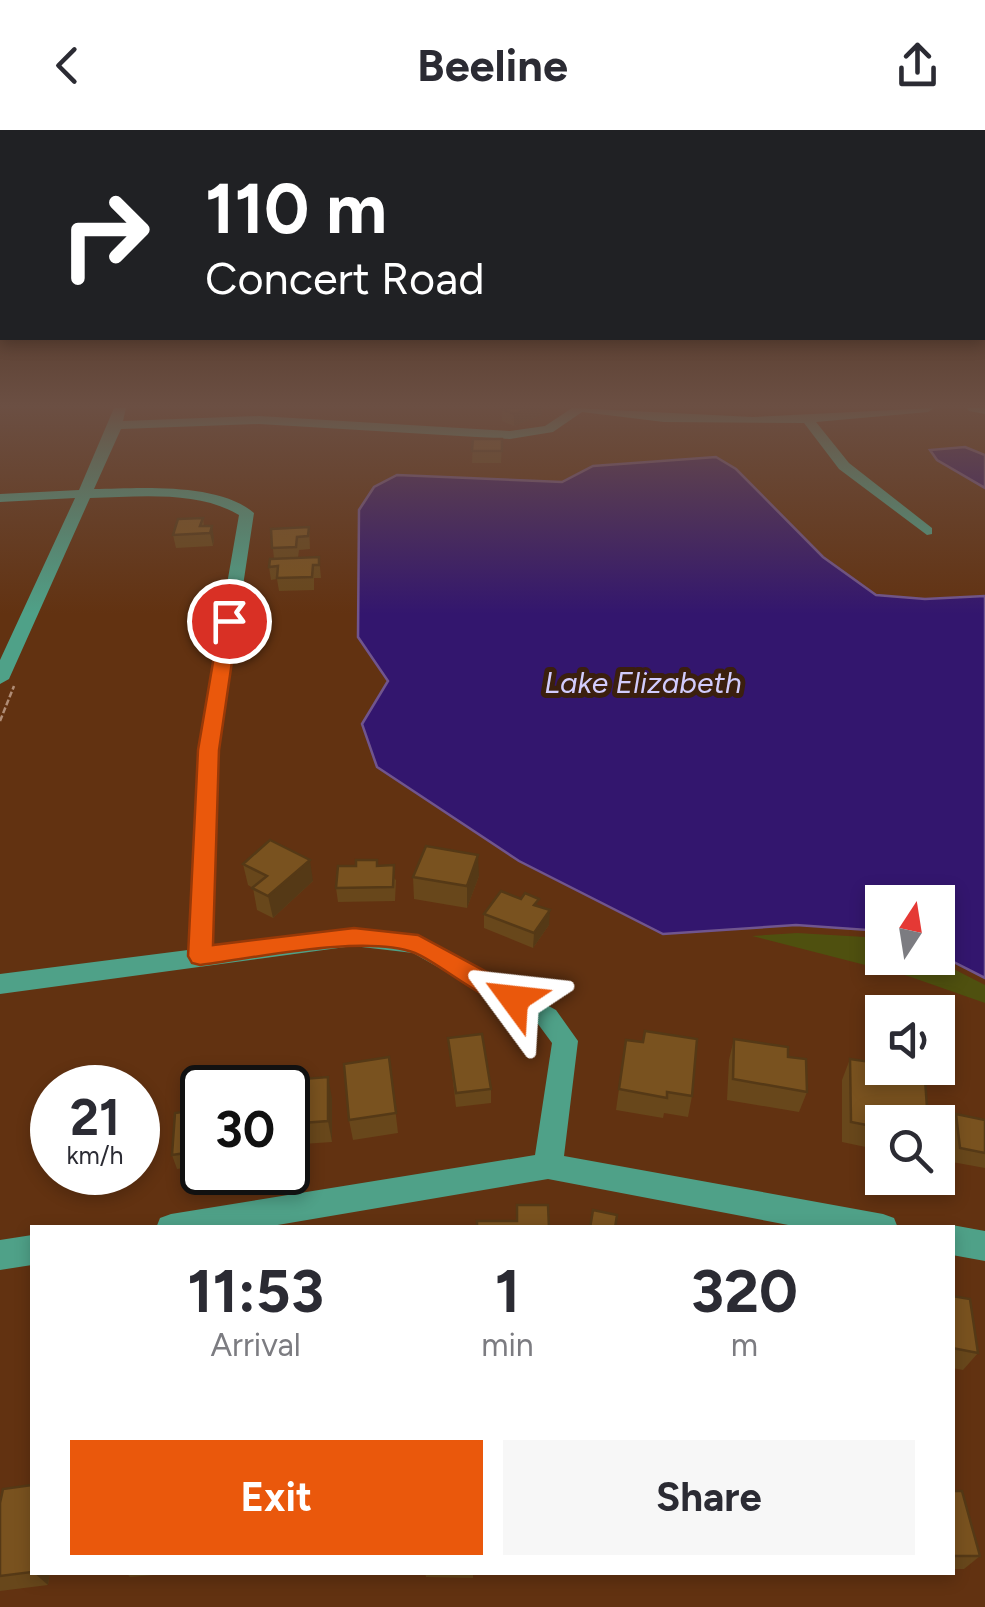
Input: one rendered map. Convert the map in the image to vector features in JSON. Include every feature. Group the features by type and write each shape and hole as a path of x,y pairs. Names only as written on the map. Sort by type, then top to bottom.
{"street":[{"path":"0,680 93,477"},
{"path":"858,477 927,532"},
{"path":"0,498 199,495 240,505 248,513 208,750 200,956"},
{"path":"0,984 354,937 418,944 547,1017 565,1041 548,1166"},
{"path":"189,1225 548,1166 866,1225"},
{"path":"955,1241 985,1246"},
{"path":"0,1256 30,1250"}],"shaded area":[{"path":"797,933 865,937 865,965 752,936"},
{"path":"955,970 985,985 985,1003 904,975 955,975"}],"water":[{"name":"Lake Elizabeth","path":"393,477 562,482 572,477 744,477 823,557 876,595 925,599 985,596 985,978 955,963 955,885 865,885 865,930 796,925 663,934 519,861 377,767 362,724 388,681 358,637 359,510 374,487"},
{"path":"966,477 985,477 985,488"}],"building":[{"path":"203,518 200,526 212,526 210,533 173,535 178,519"},
{"path":"309,527 308,536 297,537 296,547 272,548 271,529"},
{"path":"319,557 319,565 313,565 312,577 277,578 278,566 269,567 270,559"},
{"path":"270,840 310,860 268,896 252,888 267,876 243,864"},
{"path":"426,846 478,855 467,886 413,877"},
{"path":"356,860 377,860 377,866 394,865 393,887 336,888 338,866 356,866"},
{"path":"501,891 521,899 525,893 539,899 534,905 550,910 534,933 484,914"},
{"path":"645,1031 697,1039 692,1096 667,1092 667,1098 619,1089 626,1040 643,1042"},
{"path":"482,1034 491,1089 456,1093 448,1038"},
{"path":"734,1039 788,1047 788,1057 806,1059 807,1092 733,1079"},
{"path":"389,1057 396,1113 349,1120 344,1064"},
{"path":"850,1059 865,1061 865,1085 925,1085 927,1105 865,1105 865,1125 851,1122"},
{"path":"328,1077 328,1121 310,1122 310,1078"},
{"path":"180,1112 180,1154 172,1155 175,1113"},
{"path":"956,1114 985,1120 985,1153 960,1148"},
{"path":"517,1205 548,1205 549,1225 477,1225 477,1221 517,1221"},
{"path":"593,1210 617,1215 615,1225 590,1225"},
{"path":"955,1296 970,1299 978,1353 955,1349"},
{"path":"30,1485 30,1572 0,1576 3,1489"},
{"path":"955,1491 962,1491 980,1556 955,1556"}],"route":[{"path":"229,621 208,750 200,956 354,937 418,944 514,999"}]}
